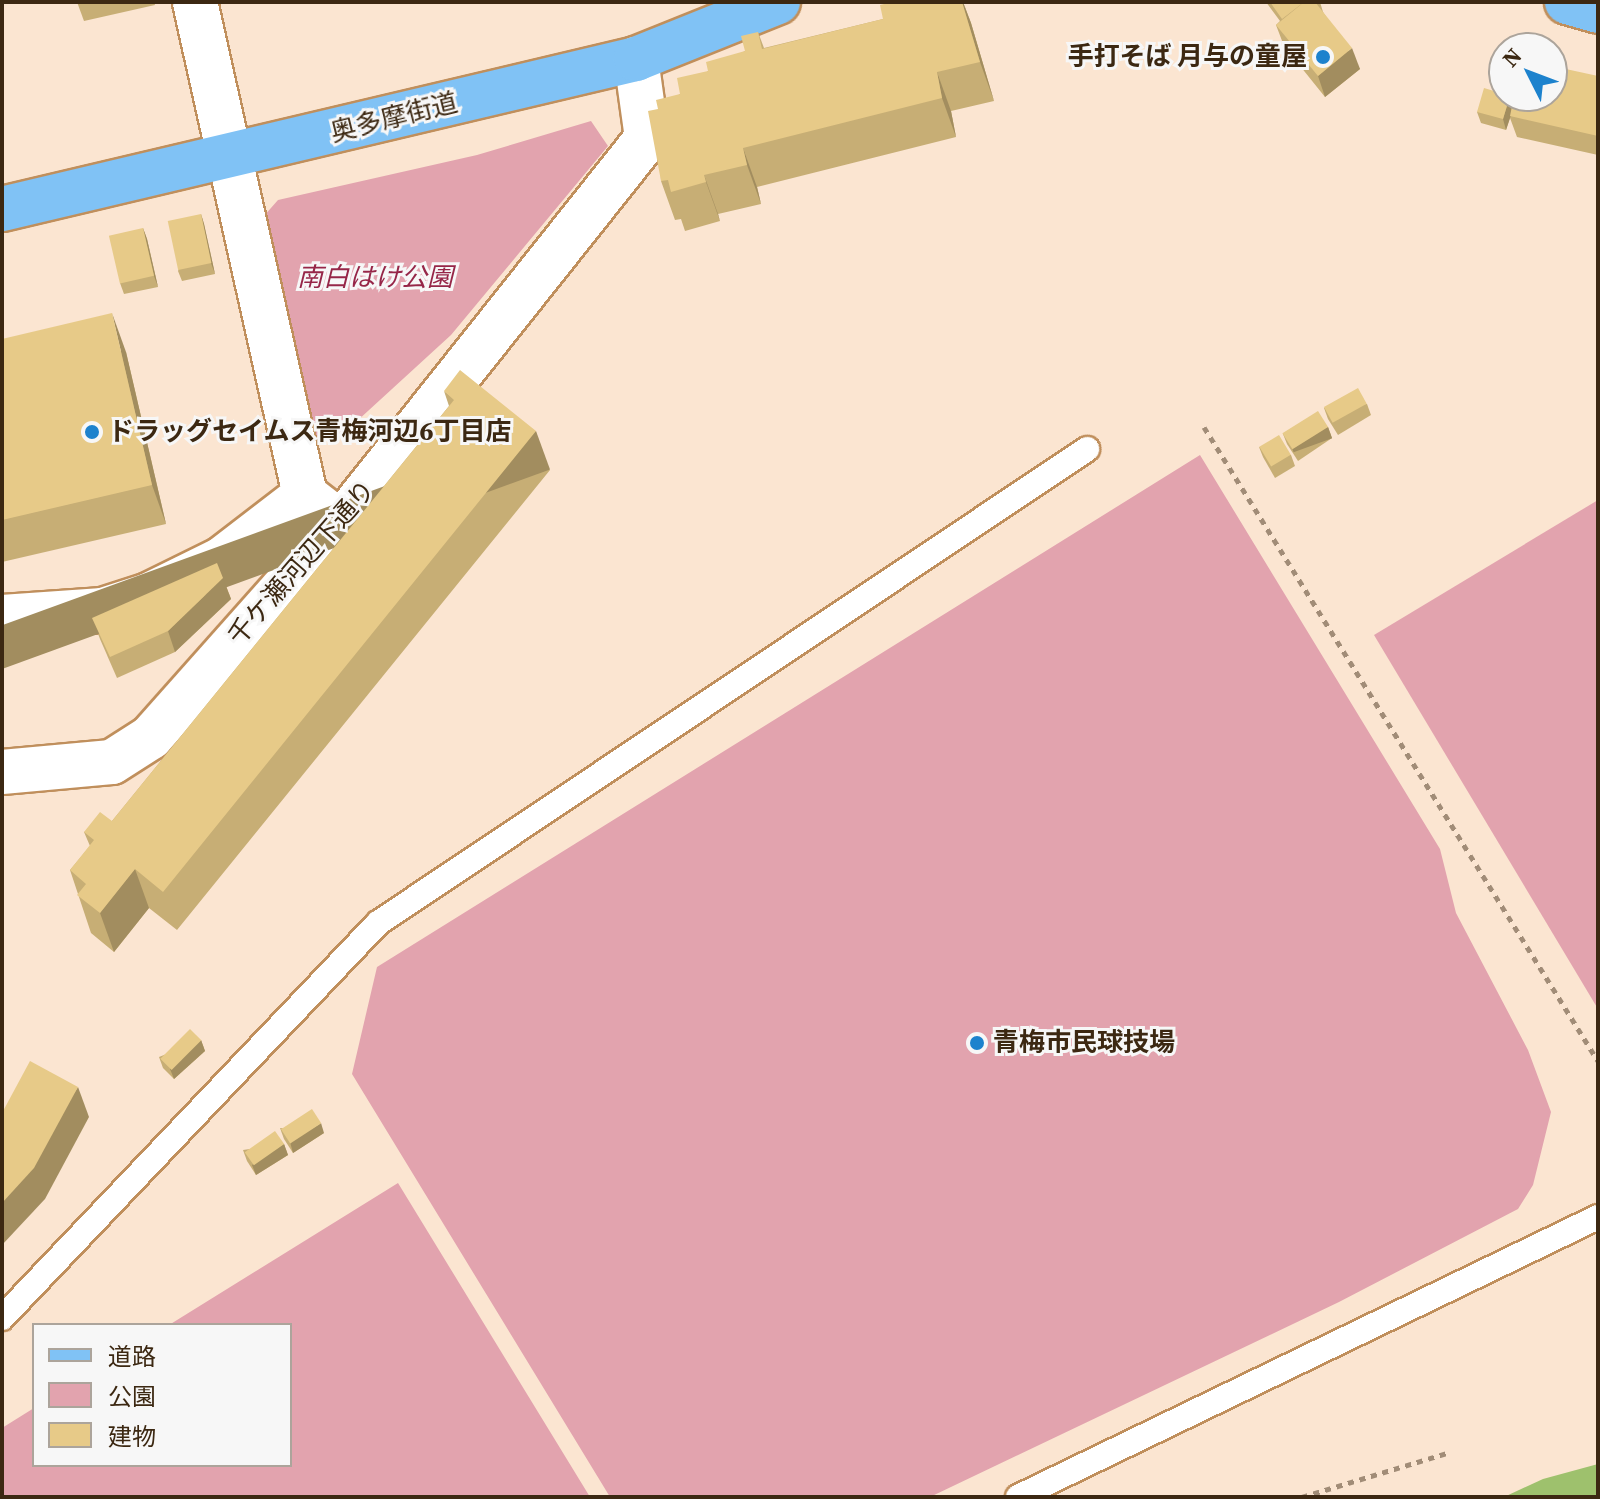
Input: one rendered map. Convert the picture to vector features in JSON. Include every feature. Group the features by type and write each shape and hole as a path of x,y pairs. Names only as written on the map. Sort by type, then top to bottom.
{"main road":[{"name":"奥多摩街道","path":"2,209 227,159 636,59 778,2"},
{"path":"1567,2 1598,11"}],"street":[{"path":"195,2 227,159 305,495 341,523"},
{"name":"千ケ瀬河辺下通り","path":"2,772 112,762 151,737 341,523 647,138 636,59"},
{"path":"2,617 103,610 149,595 222,559 305,495"}],"lane":[{"path":"2,1318 378,923 1087,449"},
{"path":"1018,1497 1598,1217"}],"path":[{"path":"1204,427 1598,1061"},
{"path":"1302,1497 1447,1453"}],"green space":[{"name":"南白はけ公園","path":"591,121 608,146 451,335 333,443 313,435 263,217 278,200 477,155"},
{"path":"1200,455 1440,849 1456,913 1528,1050 1551,1112 1533,1185 1518,1209 1339,1302 930,1497 610,1497 352,1074 377,967"},
{"path":"1598,500 1598,1009 1374,635"},
{"path":"398,1183 590,1497 2,1497 2,1428 32,1409 32,1467 292,1467 292,1323 172,1323"}],"shaded area":[{"path":"1598,1464 1598,1497 1504,1497 1543,1479"}],"building":[{"path":"892,2 962,2 980,62 937,72 942,98 743,148 747,165 704,175 706,182 671,192 668,180 661,181 648,111 658,109 656,100 680,94 677,78 708,71 706,62 745,51 741,36 758,32 762,49 883,19 880,5"},
{"path":"1270,2 1304,2 1282,19"},
{"path":"1304,2 1315,2 1352,48 1318,76 1276,25"},
{"path":"1568,69 1598,76 1598,136 1510,116 1511,112 1568,112"},
{"path":"1484,88 1488,89 1488,112 1505,112 1503,119 1477,112"},
{"path":"201,214 211,263 178,270 168,221"},
{"path":"143,228 154,276 120,284 109,236"},
{"path":"112,313 152,485 2,520 2,339"},
{"path":"460,370 536,431 163,892 135,869 100,913 77,895 86,884 70,870 94,840 84,832 100,812 112,821 454,400 444,391"},
{"path":"1358,388 1367,404 1333,423 1324,407"},
{"path":"1318,411 1328,427 1292,449 1282,433"},
{"path":"1279,435 1291,455 1271,467 1259,447"},
{"path":"217,563 223,578 168,631 110,657 92,618"},
{"path":"190,1029 201,1040 172,1070 160,1059"},
{"path":"30,1061 78,1087 34,1168 2,1203 2,1113"},
{"path":"312,1109 321,1123 290,1143 281,1129"},
{"path":"275,1131 284,1144 254,1165 245,1152"}],"place":[{"name":"手打そば 月与の童屋","path":"1323,57"},
{"name":"ドラッグセイムス青梅河辺6丁目店","path":"92,432"},
{"name":"青梅市民球技場","path":"977,1043"}]}
